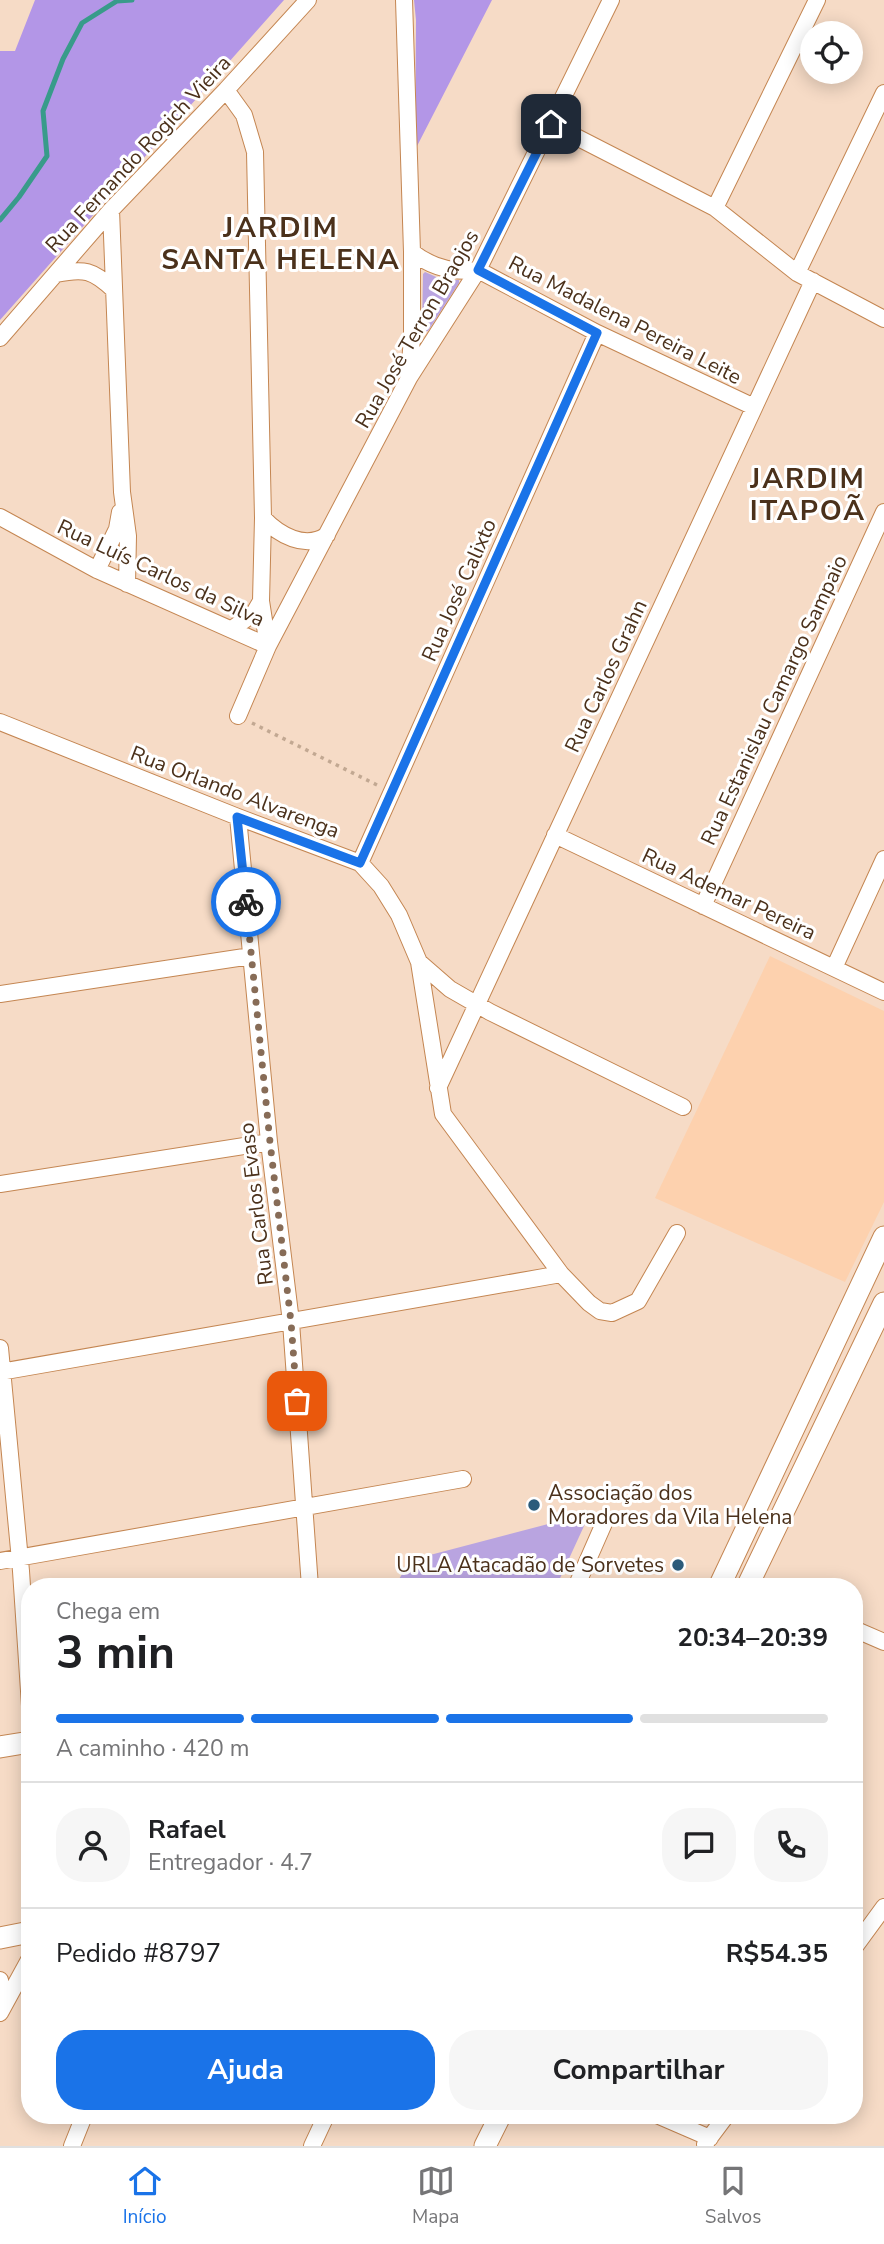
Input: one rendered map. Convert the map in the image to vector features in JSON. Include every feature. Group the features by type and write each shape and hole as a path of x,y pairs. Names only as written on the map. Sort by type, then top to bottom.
{"street":[{"name":"Rua Fernando Rogich Vieira","path":"0,338 111,210 308,0"},
{"path":"404,0 412,252 409,377"},
{"name":"Rua José Terron Braojos","path":"238,716 268,646 409,377 478,270 611,0"},
{"path":"715,208 817,0"},
{"path":"226,90 244,115 255,152 263,519 261,601 268,646"},
{"path":"797,272 884,93"},
{"path":"551,124 715,208 797,272 884,319"},
{"path":"111,210 122,492 128,536 127,584"},
{"path":"412,252 424,262 436,267 461,272 478,270"},
{"path":"56,274 82,270 101,277 114,290"},
{"name":"Rua Madalena Pereira Leite","path":"478,270 597,333 754,407"},
{"name":"Rua Carlos Grahn","path":"438,1088 813,281"},
{"name":"Rua José Calixto","path":"360,863 597,333"},
{"path":"97,570 117,529 122,492"},
{"name":"Rua Estanislau Camargo Sampaio","path":"703,905 884,512"},
{"name":"Rua Luís Carlos da Silva","path":"0,517 97,570 268,646"},
{"path":"263,519 276,530 301,541 320,540 327,535"},
{"path":"232,629 254,613 261,601"},
{"name":"Rua Orlando Alvarenga","path":"0,722 360,863 380,886 399,915 419,962 443,1114 561,1274 589,1303 600,1311 612,1313 638,1301 677,1233"},
{"name":"Rua Carlos Evaso","path":"237,817 291,1322 309,1578"},
{"name":"Rua Ademar Pereira","path":"555,835 884,992"},
{"path":"834,968 884,859"},
{"path":"0,994 251,956"},
{"path":"419,962 450,989 477,1004 683,1107"},
{"path":"0,1184 270,1142"},
{"path":"724,1578 884,1237"},
{"path":"1,1372 561,1274"},
{"path":"755,1578 883,1309"},
{"path":"0,1348 21,1578"},
{"path":"0,1561 463,1479"},
{"path":"580,1578 605,1521"},
{"path":"863,1633 884,1642"},
{"path":"0,1747 21,1744"},
{"path":"863,1936 884,1907"},
{"path":"0,1938 21,1934"},
{"path":"0,2011 21,1974"},
{"path":"0,1980 0,2011"},
{"path":"72,2146 81,2124"},
{"path":"312,2146 322,2124"},
{"path":"485,2146 496,2124"},
{"path":"674,2124 707,2142 720,2124"}],"path":[{"path":"238,716 391,792"}],"shaded area":[{"path":"35,0 284,0 0,320 0,51 15,51"},
{"path":"414,0 492,0 415,150 416,20"},
{"path":"425,272 443,280 459,280 459,283 425,332 422,329"},
{"path":"770,956 884,1011 884,1202 845,1282 655,1198"},
{"path":"590,1513 560,1578 400,1578 411,1560"}],"waterway":[{"path":"0,220 47,156 43,111 63,59 82,23 117,1 132,0"}],"way so far":[{"path":"246,902 297,1401"}],"place":[{"name":"Associação dos Moradores da Vila Helena","path":"534,1505"},
{"name":"URLA Atacadão de Sorvetes","path":"678,1565"}],"district":[{"name":"JARDIM SANTA HELENA","path":"281,243"},
{"name":"JARDIM ITAPOÃ","path":"808,494"}],"route":[{"path":"246,902 237,817 360,863 597,333 478,270 551,124"}]}
